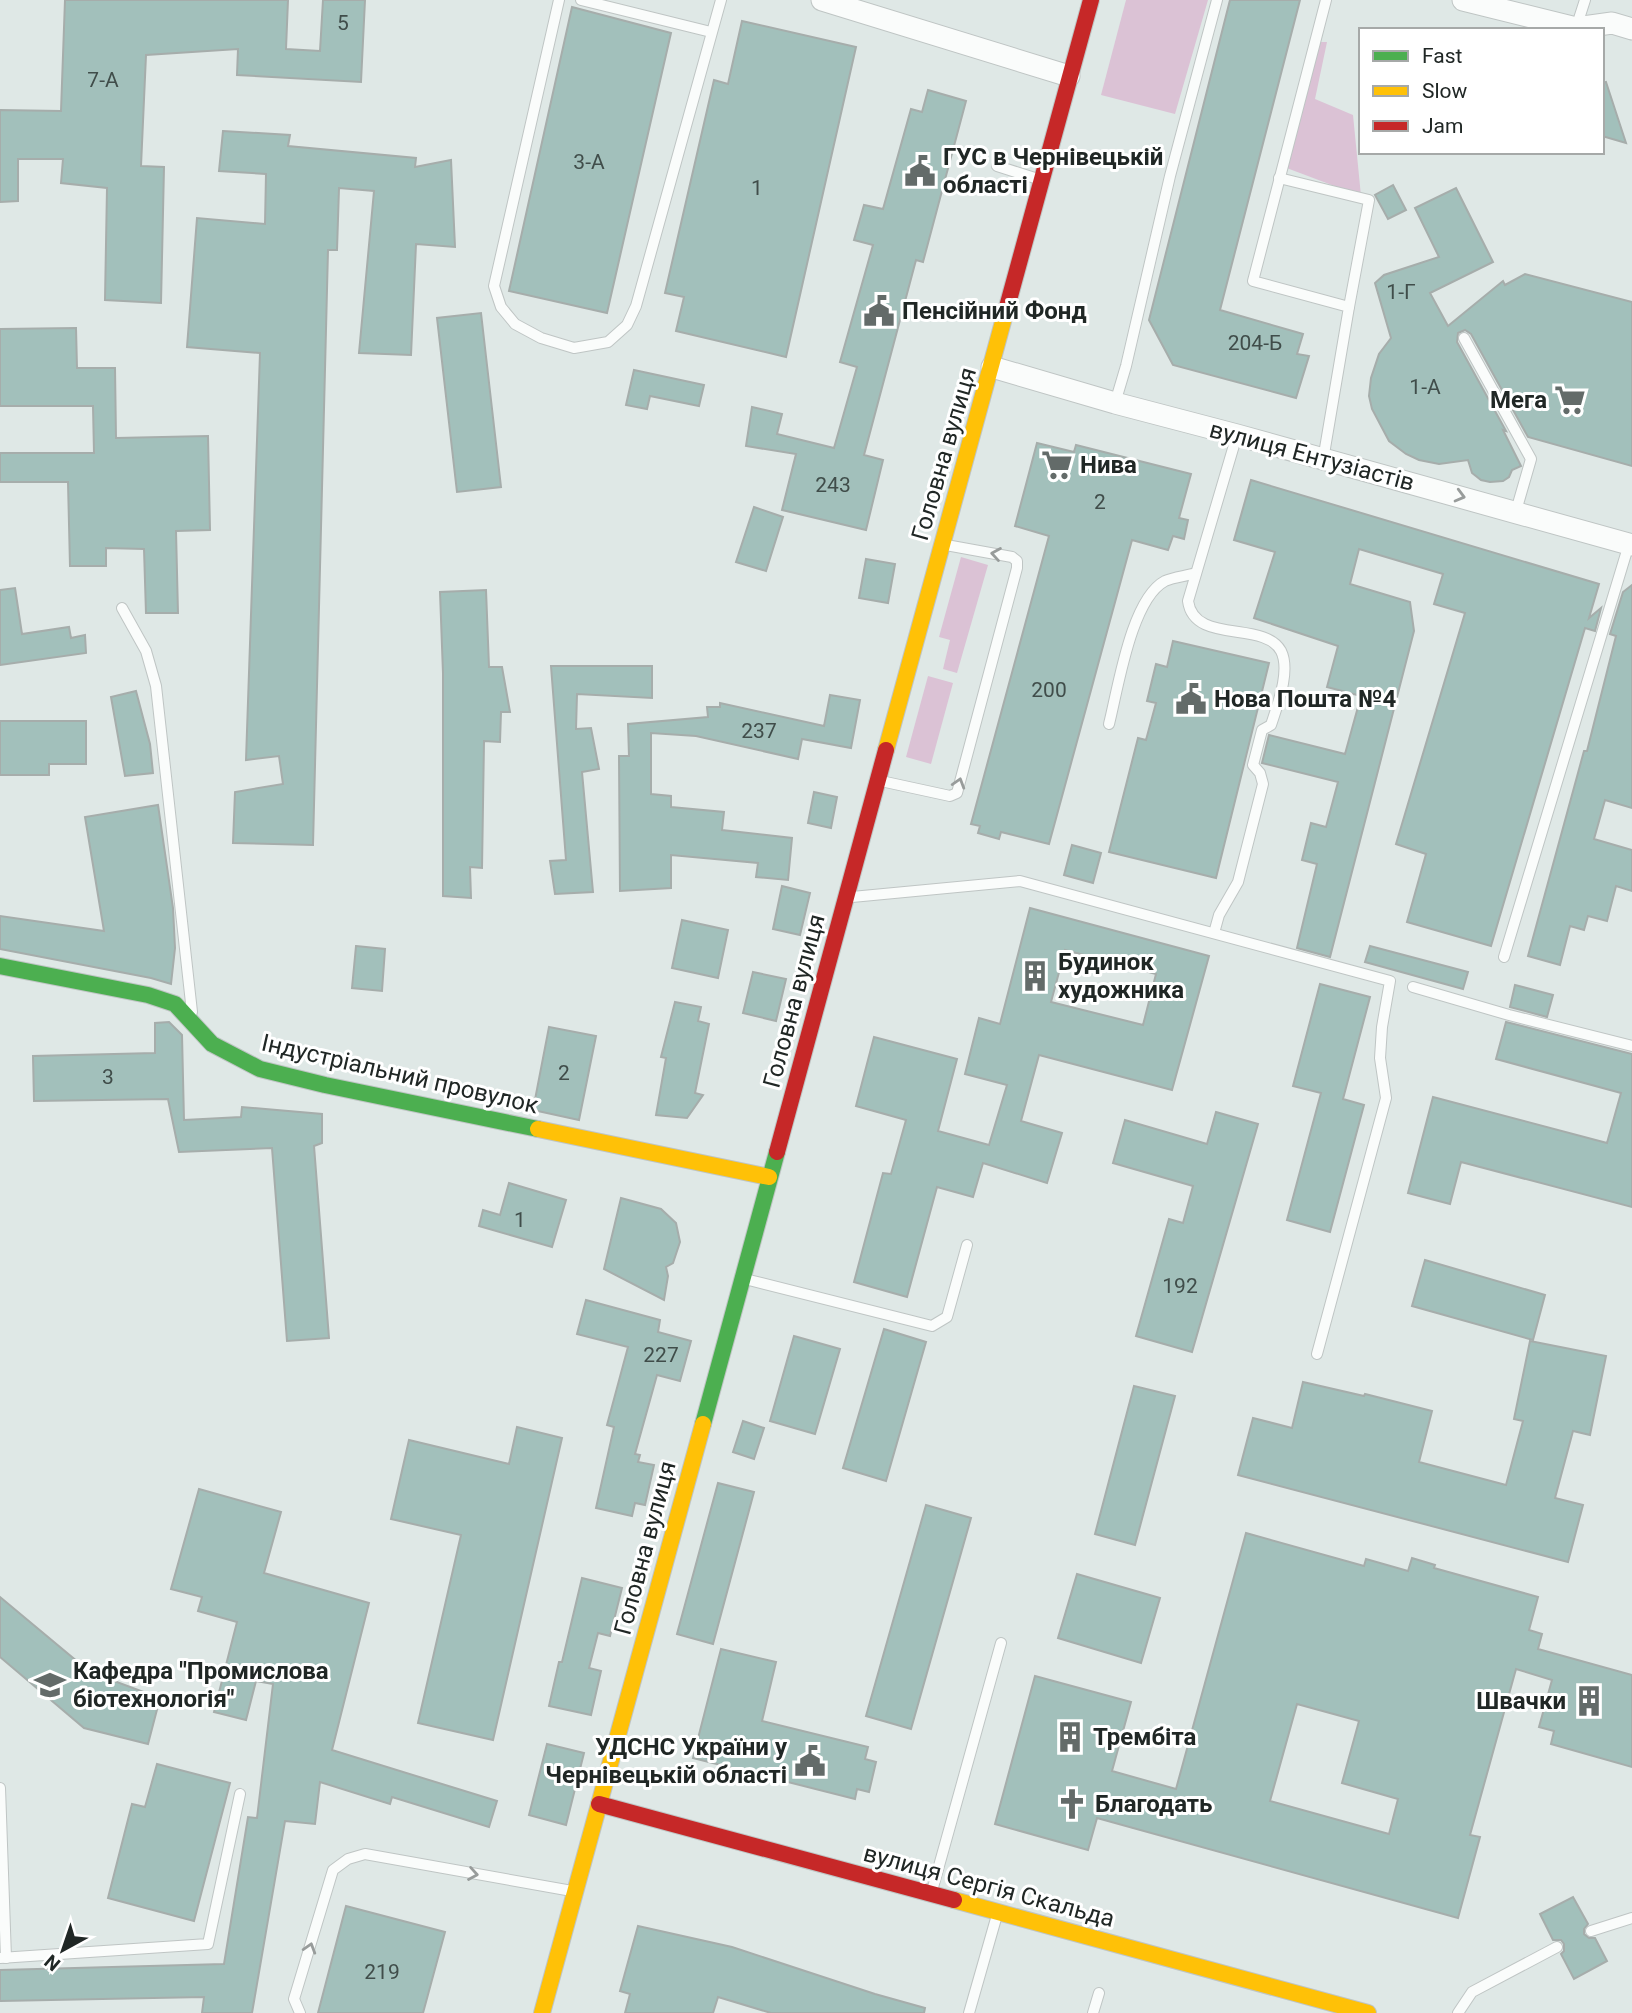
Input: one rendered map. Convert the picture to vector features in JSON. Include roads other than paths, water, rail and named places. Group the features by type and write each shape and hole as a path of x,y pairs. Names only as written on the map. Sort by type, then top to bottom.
{"main road":[{"name":"Головна вулиця","path":"542,2013 1090,0"},
{"name":"Індустріальний провулок","path":"0,966 148,995 175,1004 194,1021 212,1044 260,1069 325,1085 769,1177"},
{"name":"вулиця Сергія Скальда","path":"598,1804 1368,2013"}],"street":[{"path":"822,0 1069,76"},
{"path":"1463,0 1576,28 1612,23 1632,29"},
{"name":"вулиця Ентузіастів","path":"992,367 1630,544"}],"lane":[{"path":"559,0 494,286 501,307 515,324 541,338 574,348 608,342 627,325 636,306 721,0"},
{"path":"581,0 711,32"},
{"path":"1115,403 1170,176 1217,0"},
{"path":"1326,0 1253,281 1349,307"},
{"path":"1576,28 1584,0"},
{"path":"997,166 1041,180"},
{"path":"1279,178 1369,200 1323,460"},
{"path":"1464,338 1531,459 1516,511"},
{"path":"1214,933 1219,915 1238,882 1264,784 1253,765 1262,730 1271,725 1280,699 1284,671 1281,651 1267,640 1198,622 1189,613 1188,601 1237,435"},
{"path":"878,780 950,796 957,793 1017,561 1012,557 943,544"},
{"path":"1504,957 1630,544"},
{"path":"1109,724 1131,635 1146,597 1165,582 1196,573"},
{"path":"122,608 146,651 156,686 194,1021"},
{"path":"846,897 1020,881 1390,981 1380,1058 1385,1098 1317,1354"},
{"path":"1413,987 1632,1046"},
{"path":"742,1278 932,1326 947,1317 967,1245"},
{"path":"932,1894 1001,1643"},
{"path":"0,1788 3,1958 208,1944 240,1794"},
{"path":"300,2013 294,1999 333,1870 348,1859 365,1854 575,1891"},
{"path":"969,2013 998,1912"},
{"path":"1591,1931 1632,1918"},
{"path":"1458,2013 1472,1992 1557,1947"},
{"path":"1093,2013 1099,1993"}],"place":[{"name":"ГУС в Чернівецькій області","path":"920,171"},
{"name":"Пенсійний Фонд","path":"879,311"},
{"name":"Мега","path":"1570,400"},
{"name":"Нива","path":"1057,465"},
{"name":"Нова Пошта №4","path":"1191,699"},
{"name":"Будинок художника","path":"1035,976"},
{"name":"Кафедра \"Промислова біотехнологія\"","path":"50,1685"},
{"name":"Швачки","path":"1589,1701"},
{"name":"Трембіта","path":"1070,1737"},
{"name":"УДСНС України у Чернівецькій області","path":"810,1761"},
{"name":"Благодать","path":"1072,1804"}]}
